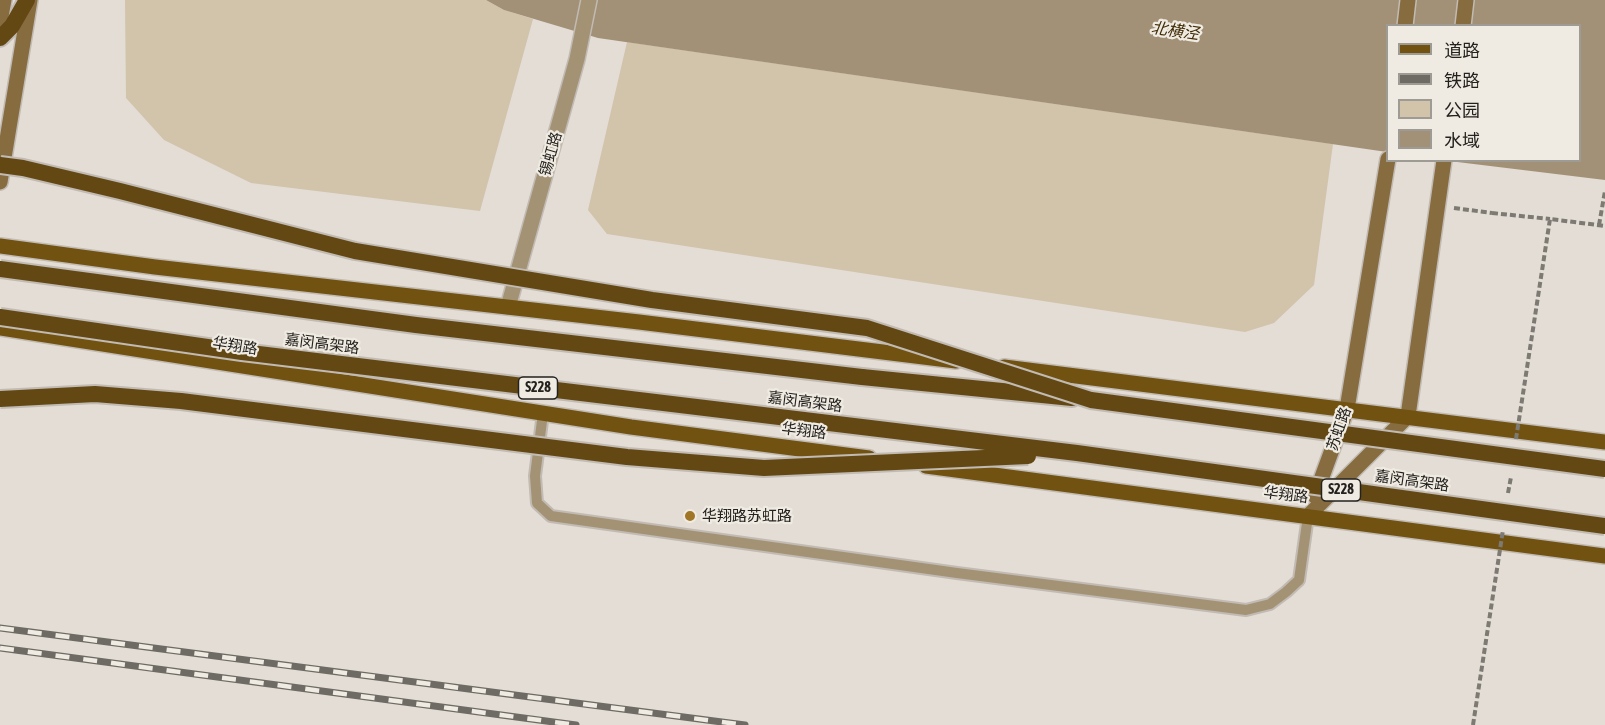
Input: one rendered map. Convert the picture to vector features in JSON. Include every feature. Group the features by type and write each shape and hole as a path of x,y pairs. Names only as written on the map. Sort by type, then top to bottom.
{"highway":[{"path":"0,38 12,26 28,0"},
{"path":"0,165 23,168 120,191 355,251 652,300 867,328 1091,400"},
{"name":"嘉闵高架路","path":"0,269 416,325 862,377 1091,400 1605,469"},
{"name":"嘉闵高架路","path":"0,317 242,352 1077,453 1605,526"},
{"path":"0,399 95,394 181,401 627,457 764,468 1077,453"}],"main road":[{"path":"0,22 4,0"},
{"path":"0,183 28,0"},
{"path":"1405,24 1408,0"},
{"path":"1463,24 1466,0"},
{"path":"1408,416 1444,162"},
{"name":"苏虹路","path":"1308,516 1347,409 1387,164"},
{"path":"0,246 155,267 651,323 1605,442"},
{"name":"华翔路","path":"0,328 631,427 1605,556"},
{"name":"苏虹路","path":"1308,516 1408,416"}],"street":[{"name":"锡虹路","path":"508,307 577,59 589,0"}],"lane":[{"path":"543,413 535,476 537,503 550,516 957,573 1246,610 1270,604 1299,580 1308,516"}],"path":[{"path":"1599,225 1605,191"},
{"path":"1438,207 1550,219"}],"green space":[{"path":"125,0 486,0 504,10 533,19 480,211 251,183 164,140 126,98"},
{"path":"627,42 1333,144 1314,285 1274,323 1245,332 607,234 588,210"}],"water":[{"name":"北横泾","path":"486,0 1605,0 1605,180 1457,162 1581,162 1581,24 1386,24 1386,152 598,38 504,10"}],"railway":[{"path":"0,628 745,725"},
{"path":"0,648 576,725"}],"place":[{"name":"华翔路苏虹路","path":"690,516"}]}
